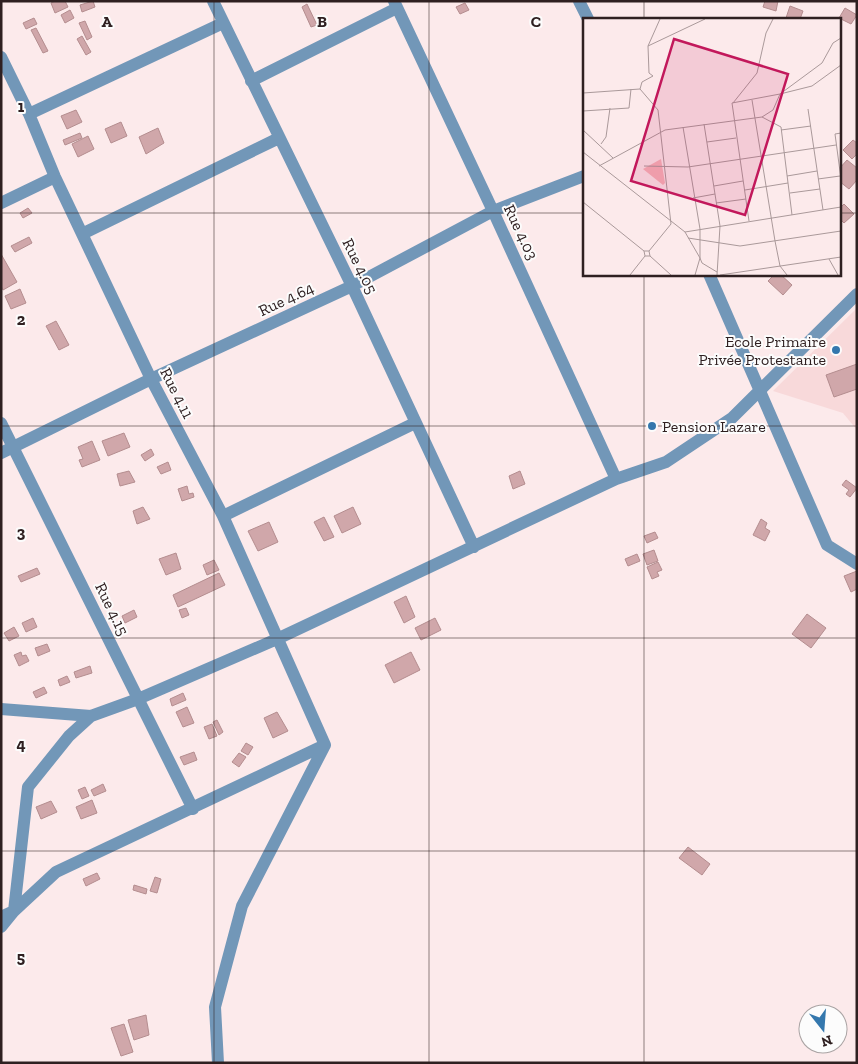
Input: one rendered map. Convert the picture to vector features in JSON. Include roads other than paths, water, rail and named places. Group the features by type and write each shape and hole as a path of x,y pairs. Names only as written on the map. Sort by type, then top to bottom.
{"street":[{"name":"Rue 4.05","path":"213,1 352,286 474,547"},
{"path":"579,1 588,18"},
{"path":"251,81 396,5"},
{"name":"Rue 4.03","path":"396,5 616,478"},
{"path":"29,114 223,22"},
{"name":"Rue 4.11","path":"1,57 29,114 55,178 84,233 151,379 223,516 325,745"},
{"path":"84,233 279,138"},
{"name":"Rue 4.64","path":"1,453 151,379 352,286 493,211 583,176"},
{"path":"1,203 55,178"},
{"path":"709,275 827,545 857,564"},
{"path":"14,911 28,787 69,736 91,716 138,699 277,639 616,478 666,462 732,418 857,294"},
{"name":"Rue 4.15","path":"1,423 193,808"},
{"path":"223,516 415,423"},
{"path":"1,709 91,716"},
{"path":"1,927 14,911 56,872 325,745"},
{"path":"218,1063 215,1007 242,906 325,745"},
{"path":"1,917 14,911"}],"place":[{"name":"Ecole Primaire Privée Protestante","path":"836,350"},
{"name":"Pension Lazare","path":"652,426"}]}
